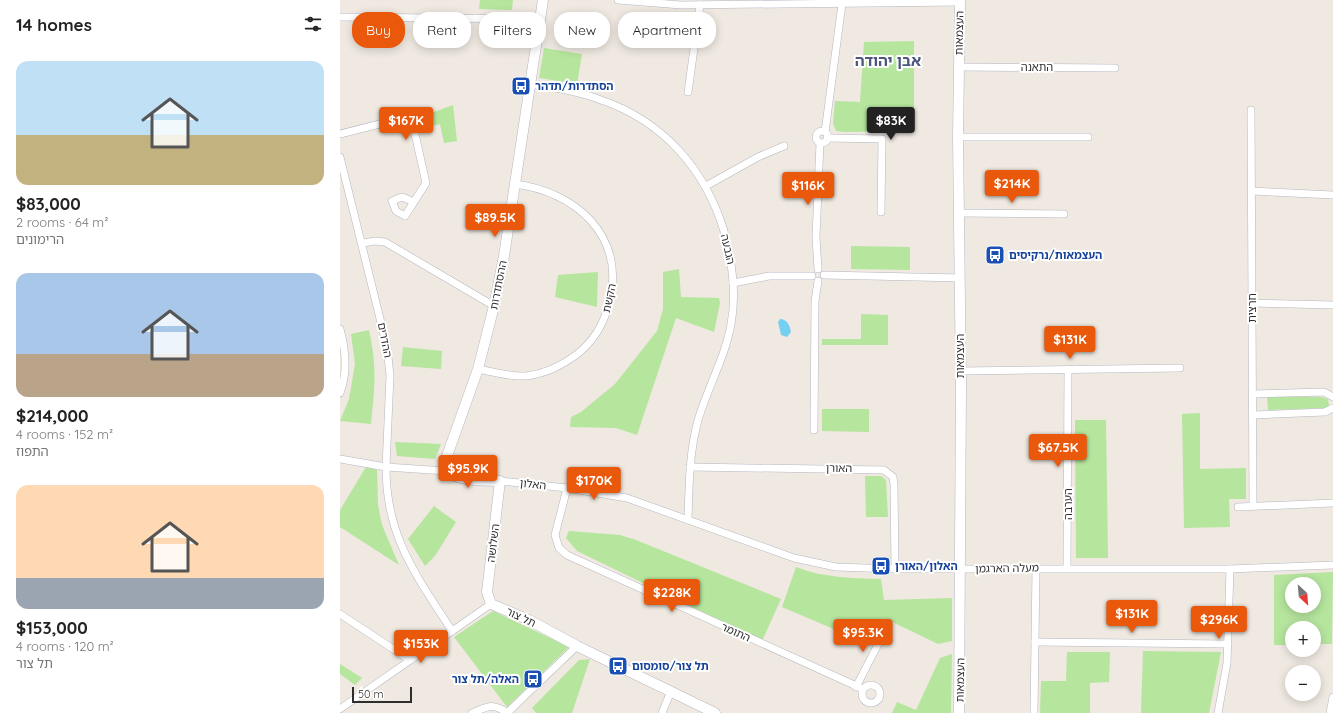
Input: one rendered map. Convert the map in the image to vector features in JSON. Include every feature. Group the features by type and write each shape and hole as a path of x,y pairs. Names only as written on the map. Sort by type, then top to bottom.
{"street":[{"name":"ההסתדרות","path":"541,12 543,0"},
{"path":"618,0 657,4 700,5 960,1"},
{"name":"העצמאות","path":"959,713 961,371 958,137 960,1"},
{"path":"826,135 842,4"},
{"path":"688,92 700,5"},
{"path":"340,17 479,20"},
{"name":"ההסתדרות","path":"446,471 445,466 447,456 478,369 494,306 504,256 536,48"},
{"name":"התאנה","path":"959,67 1115,68"},
{"name":"הגבעה","path":"530,84 564,90 601,100 639,118 670,141 684,155 706,186 715,205 728,247 733,283 732,322 728,341 697,423 690,467 688,520"},
{"name":"חרצית","path":"1251,110 1253,506"},
{"path":"340,134 411,116 426,184 414,202"},
{"path":"818,269 816,237 820,143 817,140 817,135 821,132 826,135 882,139 881,212"},
{"path":"958,137 1088,136"},
{"path":"706,186 758,157 784,146"},
{"name":"ההדרים","path":"340,157 363,243 384,331 389,362 386,488 397,539 412,570 452,631"},
{"name":"הקשת","path":"478,369 508,375 526,376 558,367 585,348 595,335 602,323 612,295 613,277 608,248 593,223 582,211 557,195 530,186 514,184"},
{"path":"1252,191 1333,195"},
{"path":"959,213 1064,214"},
{"path":"363,243 375,241 385,242 494,306"},
{"path":"818,269 822,271 824,275"},
{"path":"814,430 814,271 818,269"},
{"path":"824,275 960,278"},
{"path":"733,283 774,276 823,279 824,275"},
{"path":"1252,303 1333,305"},
{"path":"340,329 341,340 346,356 346,370 340,393"},
{"path":"961,371 1180,368"},
{"name":"הערבה","path":"1067,568 1068,369"},
{"path":"1253,394 1324,392 1333,398"},
{"path":"1253,415 1324,412 1333,408"},
{"path":"340,459 386,467 446,471"},
{"name":"האורן","path":"690,467 884,470 893,477 894,484 895,569"},
{"name":"האלון","path":"446,471 455,476 464,478 567,488 627,498 688,520"},
{"name":"השלושה","path":"491,604 487,592 500,481"},
{"name":"התומר","path":"567,488 555,535 559,548 567,555 859,688 887,627"},
{"path":"1238,507 1333,503"},
{"name":"מעלה הארגמן","path":"688,520 808,562 836,567 895,569 1230,569 1333,565"},
{"path":"1034,713 1036,568"},
{"path":"1218,713 1227,664 1230,569"},
{"path":"340,709 491,604"},
{"name":"תל צור","path":"491,604 529,620 577,646 715,713"},
{"path":"340,614 410,660"},
{"path":"1035,642 1228,644"},
{"path":"472,713 492,706 497,706 508,713 577,646"},
{"path":"662,713 671,692"},
{"path":"1330,713 1333,697"}],"green space":[{"path":"480,0 513,0 512,10 479,9"},
{"path":"914,41 914,131 836,131 833,123 835,101 860,102 864,42"},
{"path":"544,48 582,54 577,84 539,78"},
{"path":"453,105 457,141 444,143 440,124 424,128 420,117"},
{"path":"851,246 910,247 910,270 851,269"},
{"path":"679,269 681,297 719,298 720,303 714,332 676,318 637,435 616,428 570,427 571,417 581,412 615,384 657,331 663,309 663,272"},
{"path":"598,272 597,307 555,297 558,275"},
{"path":"861,314 888,315 888,345 822,345 822,339 861,339"},
{"path":"369,330 374,366 374,399 371,424 340,421 349,399 355,364 351,334"},
{"path":"403,347 442,351 441,369 401,366"},
{"path":"1267,396 1321,397 1328,399 1329,406 1325,408 1268,410"},
{"path":"822,409 869,409 869,432 822,431"},
{"path":"1200,413 1200,469 1246,468 1246,499 1229,499 1230,527 1184,528 1182,414"},
{"path":"1075,420 1106,420 1108,558 1076,558"},
{"path":"395,442 441,444 435,459 397,456"},
{"path":"366,467 377,470 378,505 382,525 399,565 340,527 340,510"},
{"path":"865,476 881,476 886,480 888,517 866,517"},
{"path":"434,506 456,522 435,556 425,566 408,539"},
{"path":"569,531 620,535 636,540 781,599 762,641 577,551 566,538"},
{"path":"796,567 807,571 849,578 881,579 884,600 952,598 952,641 938,644 884,618 871,645 782,607"},
{"path":"1333,572 1332,644 1321,644 1321,621 1285,621 1285,645 1274,645 1274,575"},
{"path":"493,611 569,647 507,707 454,637"},
{"path":"1143,651 1221,652 1209,713 1141,713"},
{"path":"1067,652 1110,652 1109,682 1090,683 1090,713 1040,713 1041,681 1066,681"},
{"path":"952,654 951,713 892,713 897,702 916,710 940,658"},
{"path":"590,659 572,713 536,713 532,708 579,660"},
{"path":"340,664 362,678 355,685 340,674"}],"water":[{"path":"780,319 788,323 790,327 791,332 787,337 781,335 778,322"}],"place":[{"name":"הסתדרות/תדהר","path":"521,86"},
{"name":"העצמאות/נרקיסים","path":"995,255"},
{"name":"האלון/האורן","path":"881,566"},
{"name":"תל צור/סומסום","path":"618,666"},
{"name":"האלה/תל צור","path":"533,679"}],"district":[{"name":"אבן יהודה","path":"888,61"}]}
